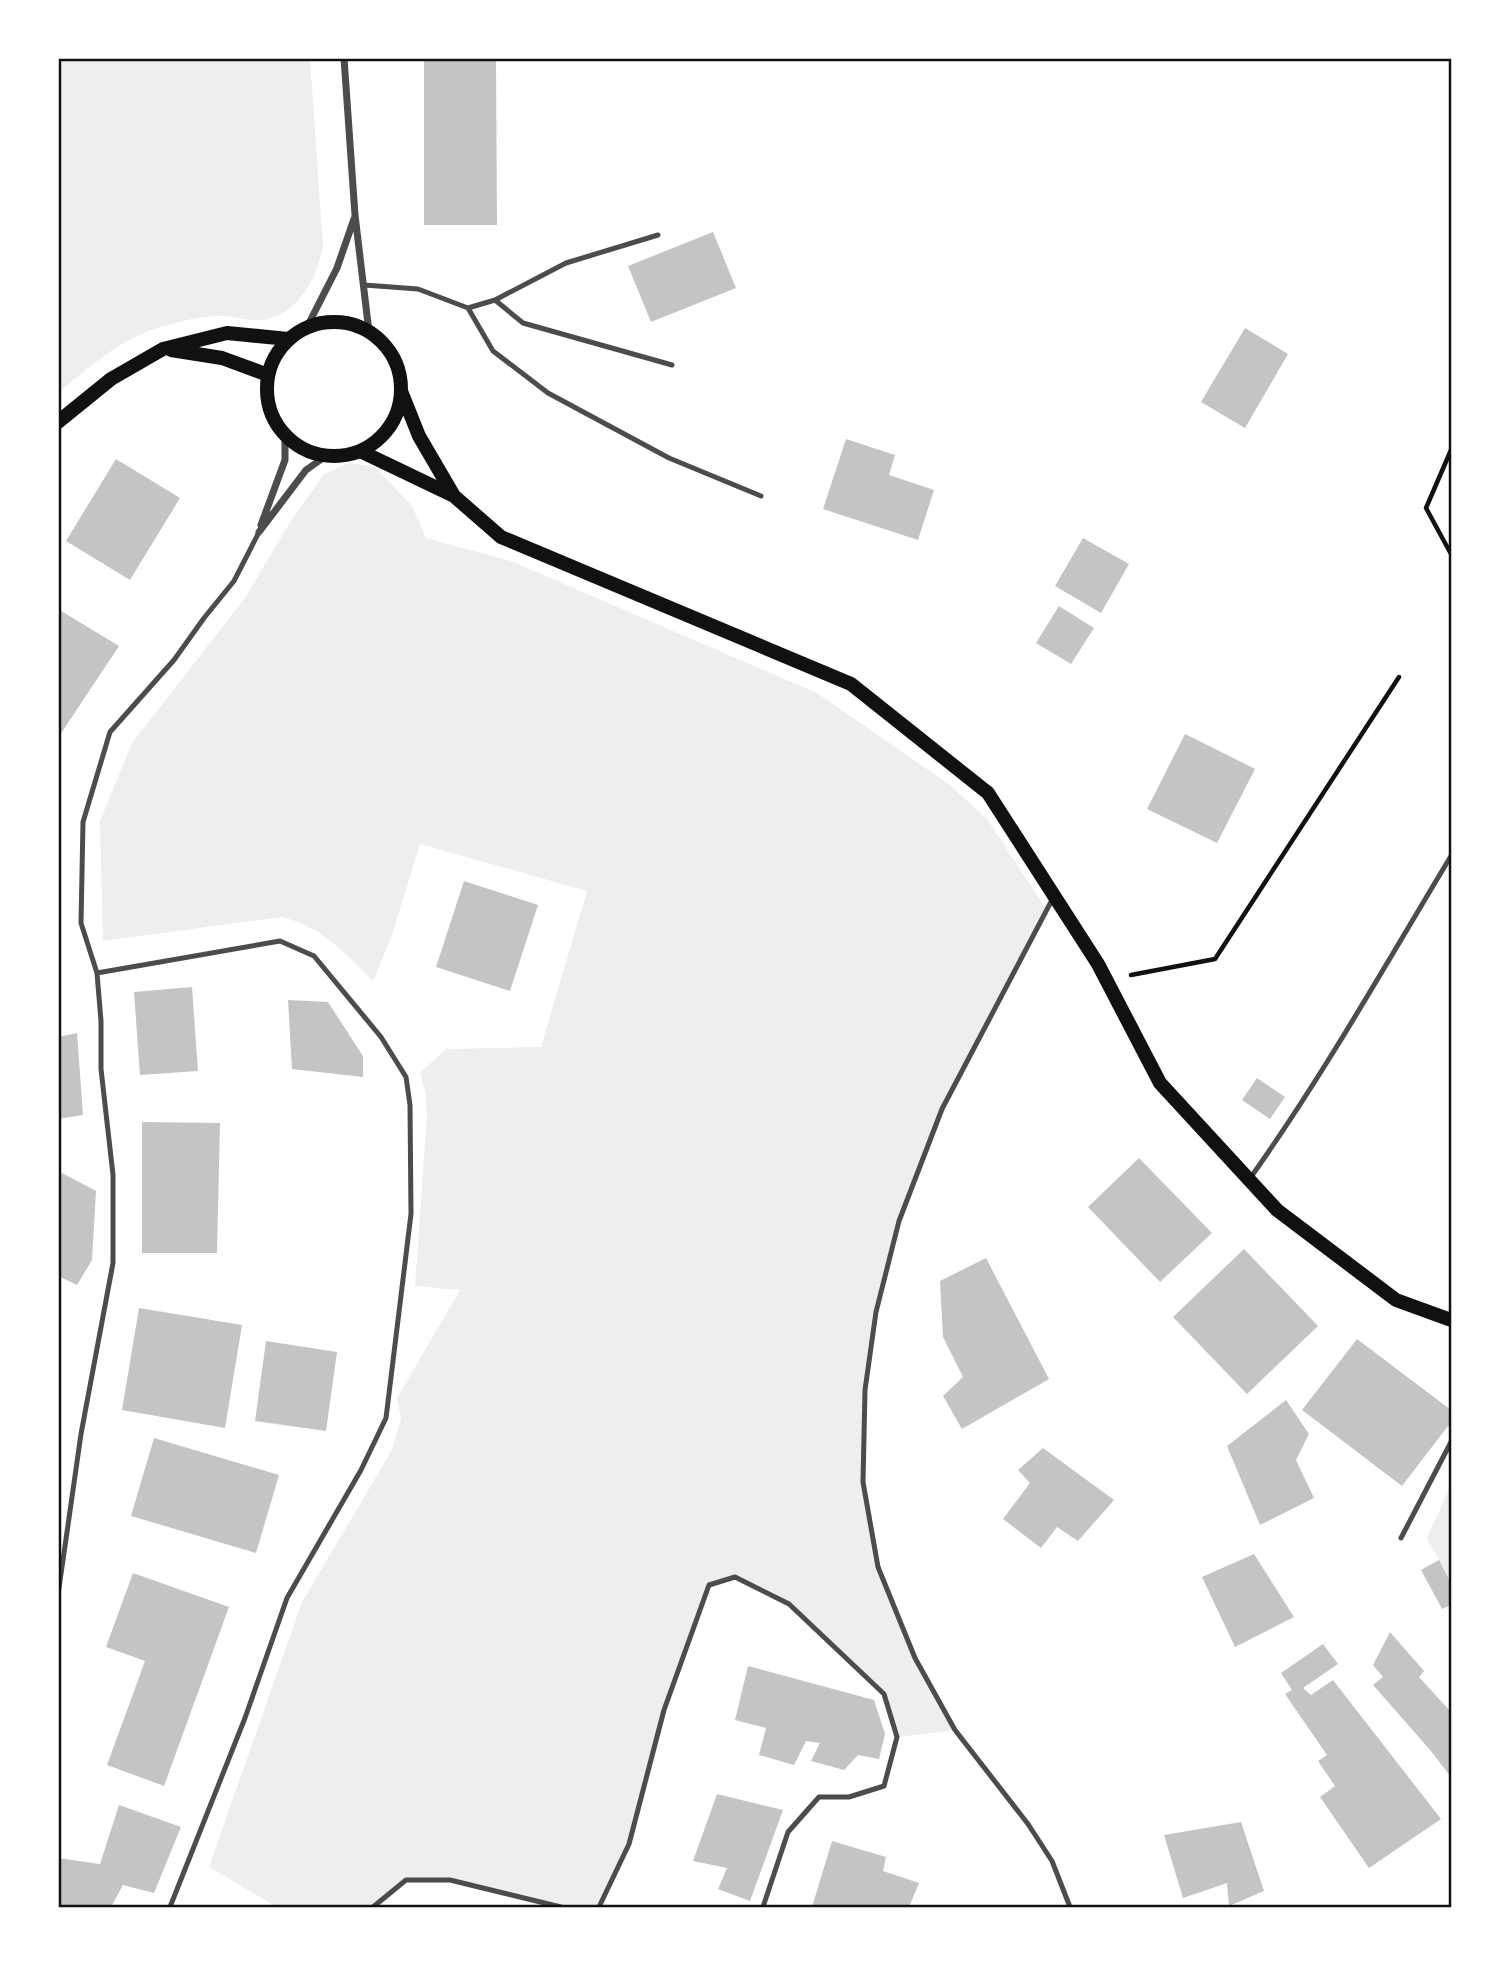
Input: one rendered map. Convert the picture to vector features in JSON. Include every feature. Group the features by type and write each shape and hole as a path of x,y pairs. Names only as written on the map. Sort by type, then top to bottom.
{"main road":[{"path":"401,391 398,410 390,427 377,441 344,456 326,456 297,446 285,436 273,417 267,396 268,375 275,355 288,339 307,327 328,322 349,324 369,332 387,348 398,368 401,391 419,436 454,496"},
{"path":"58,422 111,379 163,349 227,333 288,339"},
{"path":"163,349 222,358 268,375"},
{"path":"360,451 454,496 501,537 851,684 988,793 1106,980 1160,1083 1277,1210 1396,1300 1451,1320"}],"street":[{"path":"344,58 355,215 369,332"},
{"path":"307,327 337,268 355,215"},
{"path":"259,532 285,460 285,436"},
{"path":"259,532 306,470 326,456"}],"lane":[{"path":"364,285 418,289 468,308 495,300 566,263 658,235"},
{"path":"495,300 523,323 672,365"},
{"path":"468,308 493,351 548,393 669,457 761,496"},
{"path":"58,1595 81,1434 113,1263 113,1175 101,1069 97,973 81,923 83,822 110,732 174,660 234,581 259,532"},
{"path":"1249,1180 1283,1132 1346,1031 1451,856"},
{"path":"1054,896 942,1109 899,1221 876,1312 865,1390 863,1482 878,1567 915,1658 955,1730 1028,1824 1052,1861 1070,1907"},
{"path":"97,973 280,941 314,956 381,1037 406,1077 410,1105 411,1214 386,1418 361,1470 287,1598 245,1718 170,1907"},
{"path":"1401,1538 1451,1442"},
{"path":"599,1907 629,1844 664,1710 709,1585 735,1577 789,1604 884,1694 897,1737 884,1786 849,1797 819,1797 788,1832 763,1907"},
{"path":"373,1907 406,1880 450,1880 561,1907"}],"path":[{"path":"1451,450 1426,508 1451,554"},
{"path":"1106,980 1215,959 1399,677"}],"shaded area":[{"path":"58,58 310,58 323,246 311,282 296,302 276,316 263,320 211,316 146,332 111,351 58,393"},
{"path":"349,463 375,467 412,506 426,538 511,561 817,693 950,785 987,819 1047,910 942,1109 899,1221 876,1312 865,1390 863,1482 878,1567 915,1657 955,1730 897,1737 884,1694 789,1604 735,1577 709,1585 664,1710 629,1844 599,1907 561,1907 450,1880 406,1880 373,1907 277,1907 209,1867 302,1602 392,1450 401,1419 397,1398 460,1290 415,1286 427,1115 420,1073 446,1049 541,1047 587,891 420,844 391,938 373,981 320,934 281,917 103,941 100,821 132,743 245,598 292,519 324,474"},
{"path":"1451,1485 1451,1582 1427,1538"}],"building":[{"path":"496,59 497,225 424,225 424,60"},
{"path":"713,232 736,288 651,322 628,266"},
{"path":"1245,328 1288,354 1245,428 1201,402"},
{"path":"846,439 895,455 889,475 934,490 918,540 823,509"},
{"path":"116,459 180,498 130,580 66,541"},
{"path":"1083,538 1129,564 1101,613 1055,586"},
{"path":"1059,606 1094,628 1071,664 1036,643"},
{"path":"58,609 119,646 58,738"},
{"path":"1185,734 1255,769 1217,843 1147,809"},
{"path":"464,881 538,905 510,991 436,967"},
{"path":"192,987 198,1071 140,1075 134,992"},
{"path":"288,1000 328,1002 363,1056 363,1077 292,1069"},
{"path":"77,1033 83,1115 58,1119 58,1037"},
{"path":"1257,1078 1285,1097 1270,1119 1242,1100"},
{"path":"142,1122 220,1123 217,1253 142,1253"},
{"path":"1139,1158 1212,1233 1160,1282 1088,1207"},
{"path":"62,1173 96,1191 92,1260 77,1285 58,1276 58,1181"},
{"path":"1244,1249 1318,1326 1247,1394 1173,1317"},
{"path":"986,1258 1049,1379 962,1429 943,1396 963,1377 943,1337 940,1281"},
{"path":"139,1308 242,1325 225,1428 122,1410"},
{"path":"1357,1339 1451,1410 1451,1422 1402,1486 1302,1410"},
{"path":"266,1341 337,1352 326,1431 255,1421"},
{"path":"1286,1400 1309,1434 1296,1460 1314,1498 1260,1525 1227,1446"},
{"path":"154,1438 279,1475 256,1553 131,1516"},
{"path":"1043,1448 1114,1500 1078,1541 1057,1527 1041,1548 1003,1519 1030,1483 1018,1470"},
{"path":"1254,1554 1294,1617 1235,1647 1202,1577"},
{"path":"1439,1560 1451,1583 1451,1605 1442,1609 1421,1570"},
{"path":"133,1573 229,1607 164,1786 107,1765 145,1661 106,1647"},
{"path":"1390,1632 1424,1671 1419,1677 1451,1712 1451,1777 1373,1685 1383,1677 1373,1665"},
{"path":"1323,1644 1338,1664 1303,1688 1311,1695 1333,1680 1441,1819 1369,1868 1320,1797 1335,1786 1318,1761 1327,1755 1285,1694 1292,1690 1281,1673"},
{"path":"748,1666 874,1700 885,1734 879,1759 858,1755 844,1770 811,1761 820,1743 806,1741 794,1765 759,1755 766,1728 735,1720"},
{"path":"717,1794 783,1810 750,1901 718,1889 727,1868 693,1861"},
{"path":"119,1805 181,1827 154,1893 123,1885 111,1907 58,1907 58,1858 100,1864"},
{"path":"1241,1822 1264,1891 1229,1906 1227,1883 1183,1898 1164,1835"},
{"path":"832,1841 886,1857 883,1871 919,1883 909,1907 812,1907"}]}
